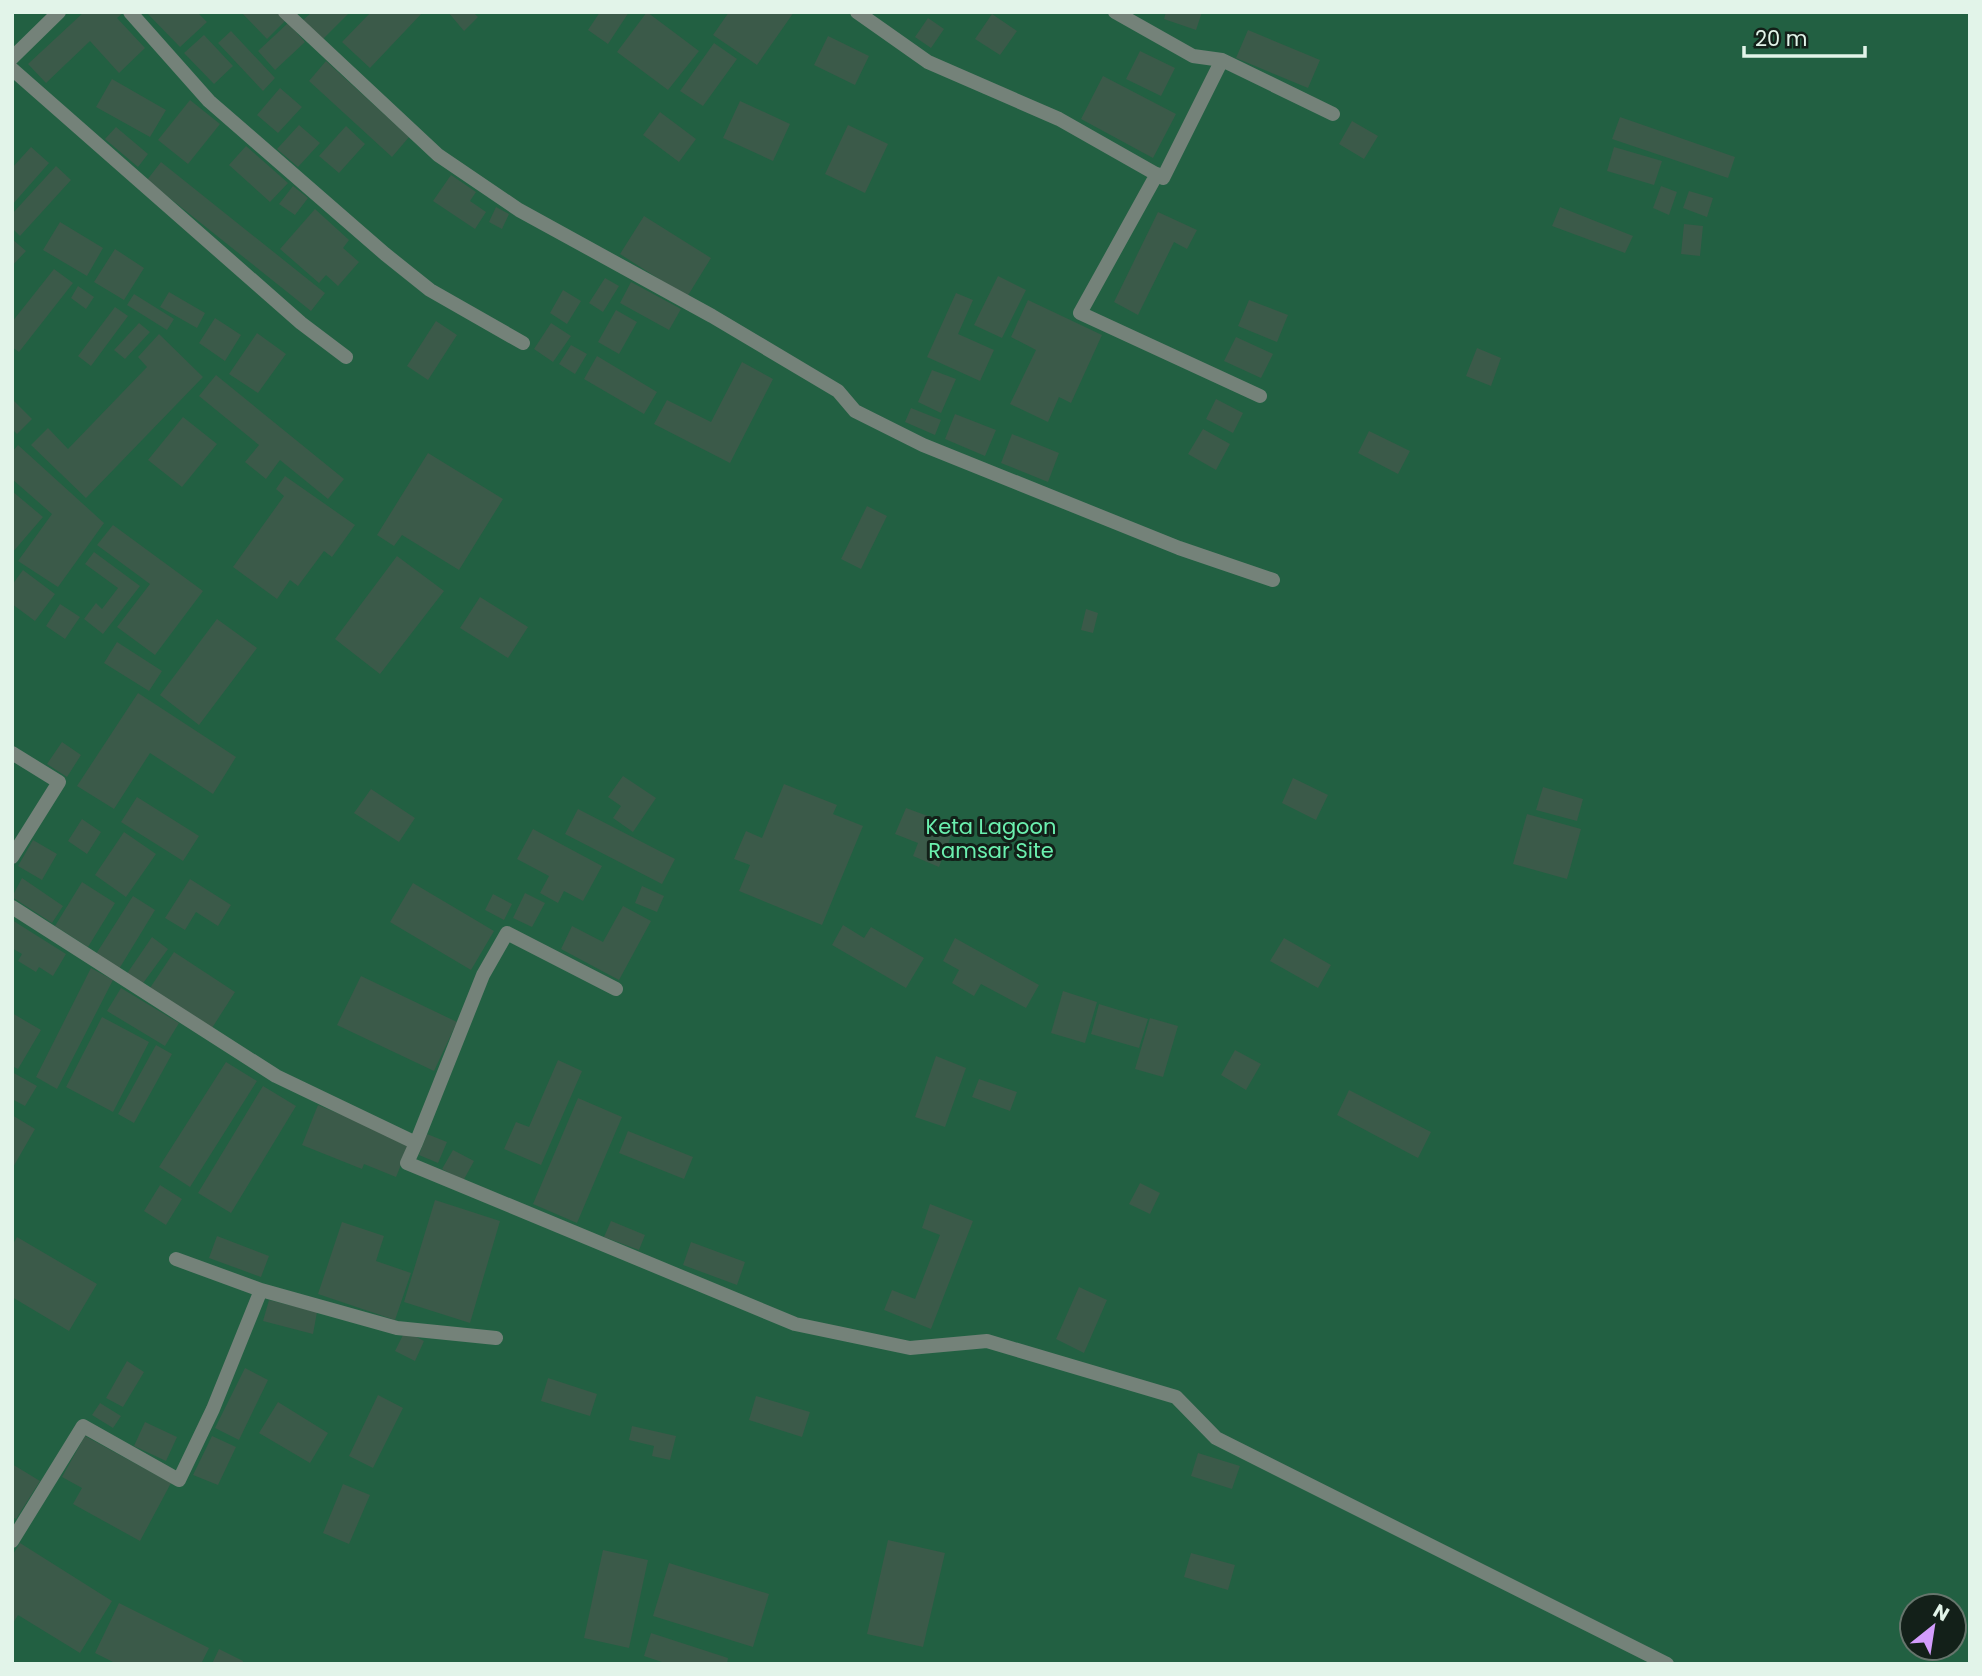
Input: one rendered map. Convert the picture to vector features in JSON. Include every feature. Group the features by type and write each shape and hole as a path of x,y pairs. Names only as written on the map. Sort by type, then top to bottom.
{"street":[{"path":"12,58 59,12"},
{"path":"130,12 209,102 385,254 430,290 523,343"},
{"path":"285,12 438,155 519,210 712,316 838,391 855,411 923,445 1166,543 1273,580"},
{"path":"857,12 928,62 1059,119 1163,178 1222,60"},
{"path":"1115,12 1194,56 1222,60 1333,114"},
{"path":"12,69 301,323 346,357"},
{"path":"1157,174 1080,313 1260,396"},
{"path":"12,753 59,782 12,857"},
{"path":"12,907 276,1076 416,1143"},
{"path":"616,989 507,933 484,975 407,1163 795,1324 911,1348 987,1341 1176,1397 1216,1438 1667,1664"},
{"path":"176,1259 261,1290 397,1328 496,1338"},
{"path":"12,1541 83,1426 179,1480 213,1409 261,1290"}],"green space":[{"name":"Keta Lagoon Ramsar Site","path":"12,12 1970,12 1970,1664 12,1664"}],"building":[{"path":"84,12 124,12 117,18 145,48 119,73 90,41 46,83 28,64"},
{"path":"146,12 197,12 207,22 180,47"},
{"path":"241,12 278,12 286,20 267,39"},
{"path":"312,12 350,12 321,41 302,21"},
{"path":"371,12 423,12 370,68 342,42"},
{"path":"448,12 473,12 478,17 464,31"},
{"path":"600,12 629,12 608,44 588,30"},
{"path":"647,12 699,51 668,90 617,52"},
{"path":"729,12 794,12 757,65 713,35"},
{"path":"1166,12 1202,12 1196,30 1164,19"},
{"path":"992,14 1017,31 1000,55 975,39"},
{"path":"928,18 944,29 931,48 915,37"},
{"path":"288,23 305,42 275,70 258,51"},
{"path":"1248,30 1320,60 1308,88 1236,58"},
{"path":"231,31 275,78 263,91 218,43"},
{"path":"204,35 233,66 214,84 184,53"},
{"path":"828,36 869,56 855,85 814,65"},
{"path":"714,43 737,59 703,106 680,91"},
{"path":"1140,51 1175,68 1161,96 1126,79"},
{"path":"326,61 409,137 392,157 309,81"},
{"path":"1103,76 1176,114 1153,158 1081,119"},
{"path":"112,79 166,110 150,137 96,107"},
{"path":"280,88 302,107 278,133 257,115"},
{"path":"190,100 220,124 188,164 158,140"},
{"path":"740,101 790,124 773,161 723,138"},
{"path":"660,112 696,139 679,162 643,135"},
{"path":"1620,117 1735,157 1728,178 1612,139"},
{"path":"1352,121 1378,136 1364,159 1339,144"},
{"path":"299,125 320,143 298,167 277,149"},
{"path":"848,125 888,144 865,193 825,174"},
{"path":"346,126 365,144 339,173 319,156"},
{"path":"116,127 148,154 138,167 105,139"},
{"path":"246,146 288,183 270,202 229,165"},
{"path":"31,147 49,163 12,205 12,168"},
{"path":"1614,147 1662,161 1654,185 1607,171"},
{"path":"161,162 325,293 311,311 147,180"},
{"path":"56,166 71,180 20,236 12,228 12,214"},
{"path":"451,175 476,192 470,201 486,212 475,229 433,201"},
{"path":"293,186 308,198 295,215 279,204"},
{"path":"1661,186 1677,192 1669,215 1653,208"},
{"path":"1689,191 1713,198 1707,217 1683,208"},
{"path":"496,207 509,214 502,229 489,222"},
{"path":"1560,207 1633,236 1625,253 1552,226"},
{"path":"315,209 349,240 343,248 359,262 338,286 326,275 319,283 280,249"},
{"path":"1158,212 1197,230 1187,249 1174,242 1138,315 1114,302"},
{"path":"644,216 711,258 687,297 620,254"},
{"path":"60,222 103,248 87,276 43,250"},
{"path":"1684,224 1703,226 1700,256 1681,254"},
{"path":"12,239 26,251 12,266"},
{"path":"115,249 144,268 124,300 94,282"},
{"path":"54,269 73,283 19,352 12,347 12,322"},
{"path":"998,276 1026,290 1002,338 974,325"},
{"path":"605,278 619,286 603,312 589,303"},
{"path":"631,282 681,309 669,330 620,303"},
{"path":"78,286 94,297 86,309 71,298"},
{"path":"563,290 581,301 567,324 550,313"},
{"path":"169,292 205,313 197,328 160,307"},
{"path":"956,293 973,300 958,334 994,350 980,381 927,357"},
{"path":"134,294 174,319 167,330 127,305"},
{"path":"1028,300 1102,335 1071,403 1059,397 1048,422 1010,404 1036,350 1011,337"},
{"path":"1249,300 1288,315 1277,342 1238,326"},
{"path":"115,307 128,316 91,366 78,356"},
{"path":"616,310 637,322 619,354 598,342"},
{"path":"215,318 241,335 225,361 199,343"},
{"path":"436,321 457,335 428,380 407,366"},
{"path":"139,323 150,332 125,359 114,350"},
{"path":"551,323 571,336 553,362 534,349"},
{"path":"257,333 286,354 258,393 229,374"},
{"path":"159,334 203,377 86,498 31,445 48,428 68,449 147,367 138,357"},
{"path":"1236,337 1273,354 1261,378 1224,361"},
{"path":"571,345 587,354 575,374 559,364"},
{"path":"1477,348 1501,358 1491,386 1466,376"},
{"path":"597,356 657,392 644,414 584,379"},
{"path":"742,362 773,379 730,463 654,424 667,400 711,422"},
{"path":"932,370 956,379 941,413 918,402"},
{"path":"216,375 344,479 328,499 280,460 266,479 245,462 259,445 199,396"},
{"path":"12,399 32,419 17,434 12,429"},
{"path":"1216,399 1243,413 1233,433 1206,419"},
{"path":"911,408 941,420 935,435 905,422"},
{"path":"955,414 996,430 985,456 945,439"},
{"path":"183,417 217,444 182,487 148,460"},
{"path":"1203,429 1230,444 1216,470 1188,454"},
{"path":"1369,431 1410,451 1398,474 1358,453"},
{"path":"1012,434 1059,453 1048,482 1001,463"},
{"path":"18,445 104,523 58,587 18,561 52,514 12,479 12,452"},
{"path":"428,453 503,499 459,570 402,535 394,546 377,535"},
{"path":"285,476 355,525 332,557 324,551 298,586 290,580 277,599 233,567 284,496 276,489"},
{"path":"12,491 43,517 12,553"},
{"path":"867,506 887,516 861,569 841,559"},
{"path":"113,525 203,591 155,655 117,627 150,584 97,545"},
{"path":"94,552 140,586 103,634 84,619 96,603 102,609 118,588 85,564"},
{"path":"397,556 444,591 380,674 335,639"},
{"path":"23,570 55,594 35,621 12,604 12,585"},
{"path":"480,597 528,627 508,658 460,628"},
{"path":"60,604 80,617 65,639 46,626"},
{"path":"1086,609 1098,613 1093,633 1081,630"},
{"path":"217,619 257,648 199,725 160,695"},
{"path":"117,642 162,671 149,691 104,663"},
{"path":"138,693 236,757 213,794 150,753 114,809 77,786"},
{"path":"62,742 81,755 67,777 47,764"},
{"path":"623,776 656,798 633,832 613,818 621,806 608,797"},
{"path":"1293,778 1328,795 1316,820 1282,803"},
{"path":"784,784 837,805 833,814 863,826 822,925 739,891 750,865 734,859 746,831 762,838"},
{"path":"1543,787 1583,799 1577,821 1536,810"},
{"path":"371,789 415,818 399,842 354,813"},
{"path":"137,797 199,836 183,861 121,822"},
{"path":"906,808 955,826 939,867 913,856 918,843 895,834"},
{"path":"578,809 675,859 662,884 565,834"},
{"path":"1527,814 1581,829 1567,879 1513,864"},
{"path":"82,819 101,832 87,854 68,841"},
{"path":"533,829 602,866 583,901 564,891 558,903 540,893 549,876 517,859"},
{"path":"124,832 156,854 126,897 95,875"},
{"path":"33,840 57,854 42,880 18,866"},
{"path":"22,878 63,906 52,923 12,897"},
{"path":"190,879 231,905 218,926 196,912 185,930 165,918"},
{"path":"82,882 115,903 88,947 55,926"},
{"path":"413,883 494,931 471,970 390,922"},
{"path":"642,886 664,896 657,912 635,903"},
{"path":"525,893 545,903 532,927 513,918"},
{"path":"493,894 512,904 504,920 485,910"},
{"path":"133,896 155,910 119,969 96,954"},
{"path":"623,906 651,921 619,980 561,949 572,926 603,942"},
{"path":"12,920 66,954 53,976 39,967 36,972 18,961 22,954 12,948"},
{"path":"843,925 864,938 871,927 924,958 906,988 832,945"},
{"path":"152,937 168,949 141,986 126,975"},
{"path":"955,938 1039,985 1026,1008 981,984 974,996 952,983 959,970 943,961"},
{"path":"1284,938 1331,965 1318,988 1270,961"},
{"path":"174,952 235,992 212,1028 150,988"},
{"path":"91,968 113,980 57,1089 36,1077"},
{"path":"361,976 457,1022 434,1071 337,1025"},
{"path":"121,988 179,1023 165,1046 107,1011"},
{"path":"1063,991 1097,1002 1085,1043 1051,1033"},
{"path":"1099,1004 1148,1019 1139,1048 1091,1034"},
{"path":"12,1013 41,1030 18,1069 12,1066"},
{"path":"102,1017 149,1042 113,1112 66,1087"},
{"path":"1150,1018 1178,1026 1163,1077 1135,1069"},
{"path":"156,1045 172,1054 134,1123 118,1114"},
{"path":"1235,1050 1261,1064 1246,1090 1221,1075"},
{"path":"936,1056 966,1068 945,1127 915,1117"},
{"path":"558,1060 582,1071 541,1165 504,1149 516,1122 529,1127"},
{"path":"226,1062 257,1081 190,1187 159,1167"},
{"path":"12,1072 37,1086 25,1106 12,1099"},
{"path":"979,1079 1017,1092 1010,1111 972,1097"},
{"path":"263,1086 296,1106 231,1213 198,1193"},
{"path":"1349,1090 1431,1132 1418,1158 1337,1115"},
{"path":"578,1098 622,1117 577,1223 533,1204"},
{"path":"318,1105 410,1143 396,1177 364,1164 362,1169 302,1145"},
{"path":"12,1115 35,1129 12,1169"},
{"path":"628,1131 693,1157 684,1179 619,1153"},
{"path":"427,1134 447,1142 438,1163 419,1155"},
{"path":"453,1150 474,1161 463,1181 442,1169"},
{"path":"1140,1183 1160,1193 1150,1214 1129,1204"},
{"path":"160,1185 182,1199 166,1225 144,1211"},
{"path":"435,1200 500,1221 470,1323 404,1302"},
{"path":"930,1204 973,1221 931,1329 884,1310 892,1290 915,1299 940,1235 922,1228"},
{"path":"611,1221 645,1235 639,1250 604,1237"},
{"path":"342,1222 384,1236 376,1261 411,1273 395,1320 318,1294"},
{"path":"217,1236 269,1256 261,1277 209,1258"},
{"path":"17,1237 97,1284 69,1331 12,1297 12,1246"},
{"path":"691,1242 745,1262 737,1285 683,1265"},
{"path":"1079,1287 1107,1300 1084,1353 1056,1339"},
{"path":"269,1300 317,1312 313,1334 263,1321"},
{"path":"405,1331 424,1341 415,1361 395,1351"},
{"path":"127,1361 144,1372 123,1407 106,1398"},
{"path":"245,1368 268,1380 239,1440 215,1428"},
{"path":"548,1378 597,1394 590,1416 541,1401"},
{"path":"378,1395 403,1408 373,1468 349,1456"},
{"path":"756,1396 810,1412 802,1437 749,1420"},
{"path":"278,1402 328,1433 310,1463 259,1433"},
{"path":"100,1403 121,1416 113,1428 92,1415"},
{"path":"145,1422 177,1437 166,1461 134,1446"},
{"path":"632,1426 676,1436 670,1460 652,1456 654,1446 629,1440"},
{"path":"85,1436 171,1483 140,1541 73,1504 82,1488 62,1477"},
{"path":"212,1436 236,1447 218,1485 193,1475"},
{"path":"1198,1453 1240,1466 1232,1489 1191,1476"},
{"path":"12,1464 40,1481 16,1519 12,1517"},
{"path":"343,1484 370,1495 349,1544 323,1533"},
{"path":"888,1540 945,1553 923,1647 867,1634"},
{"path":"20,1543 112,1601 80,1653 18,1615 12,1625 12,1556"},
{"path":"603,1550 648,1560 629,1648 584,1638"},
{"path":"1191,1553 1235,1565 1228,1590 1184,1577"},
{"path":"669,1563 769,1594 753,1647 653,1616"},
{"path":"119,1603 209,1648 201,1664 117,1664 95,1653"},
{"path":"651,1633 728,1658 727,1664 668,1664 644,1656"},
{"path":"219,1649 243,1661 242,1664 212,1664"}]}
